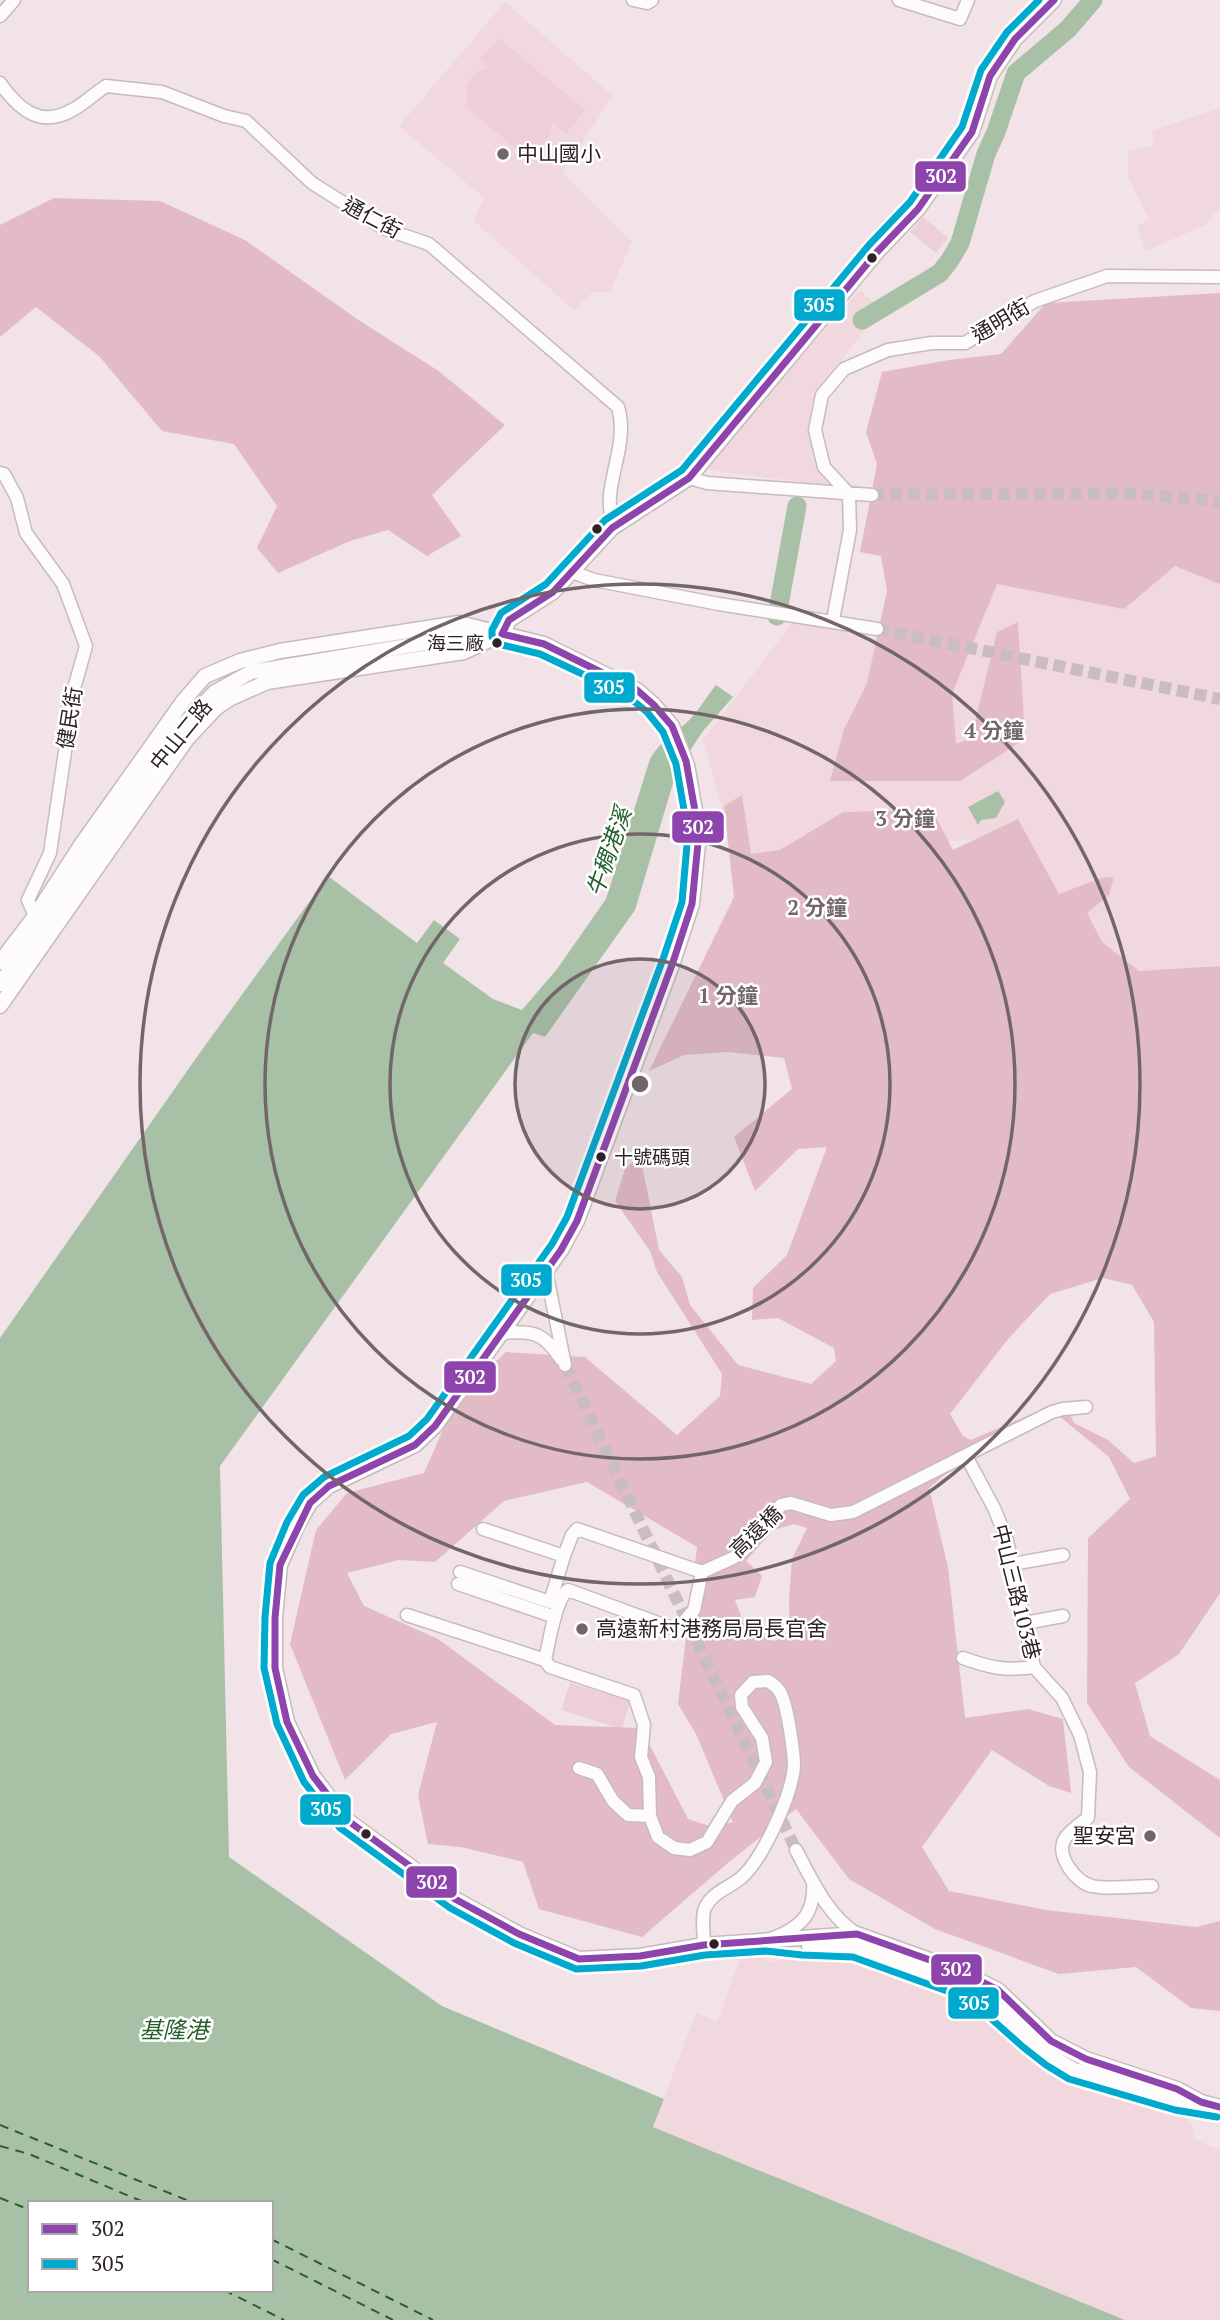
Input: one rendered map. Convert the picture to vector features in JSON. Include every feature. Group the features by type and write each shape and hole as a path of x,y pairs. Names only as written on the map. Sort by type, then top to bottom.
{"street":[{"path":"0,16 14,0"},
{"path":"634,0 647,3 652,0"},
{"path":"899,0 960,19 968,0"},
{"path":"502,634 509,620 553,592 612,528 690,478 877,253 918,209 972,132 990,76 1015,39 1054,0"},
{"name":"通仁街","path":"0,83 13,102 47,119 75,109 106,86 162,92 224,116 246,121 312,184 385,229 429,244 618,407 622,421 617,466 610,496 612,528"},
{"name":"通明街","path":"849,494 824,467 815,430 822,395 844,369 888,350 932,343 965,343 1035,301 1107,276 1220,276"},
{"name":"健民街","path":"0,473 9,479 18,498 26,533 63,584 86,646 66,717 67,738 50,853 28,900 44,924"},
{"path":"690,478 707,483 872,495"},
{"path":"832,621 850,530 849,494"},
{"path":"572,572 594,580 877,629"},
{"name":"中山二路","path":"0,962 44,924 81,845 191,691 205,676 240,661 280,651 458,622 544,645 637,690 672,726 686,761 699,833 692,904 577,1221 546,1271"},
{"name":"中山二路","path":"0,984 187,739 216,708 267,682 464,652 502,634"},
{"path":"0,1006 44,924"},
{"path":"503,1333 524,1331 548,1340 565,1365 546,1271"},
{"path":"546,1271 435,1426 415,1445 329,1486 310,1503 296,1526 280,1565 275,1618 275,1668 287,1722 313,1776 347,1820 455,1899 519,1934 579,1959 640,1956 704,1945 857,1934"},
{"path":"966,1456 1052,1412 1086,1407"},
{"name":"高遠橋","path":"702,1572 744,1550 781,1505 791,1503 831,1515 853,1512 966,1456"},
{"name":"中山三路103巷","path":"966,1456 994,1508 1007,1540 1034,1667 1062,1698 1080,1735 1090,1772 1088,1818 1068,1834 1062,1842 1061,1853 1083,1883 1093,1886 1152,1886"},
{"path":"483,1529 564,1556"},
{"path":"545,1660 555,1617 563,1594 568,1590 677,1629 694,1610 702,1572 577,1529 564,1556 550,1602 459,1578 555,1617"},
{"path":"1013,1564 1063,1555"},
{"path":"407,1615 545,1660 550,1667 634,1695 644,1725 641,1757 649,1777 650,1816 659,1837 674,1848 690,1850 707,1842 732,1801 755,1783 766,1762 762,1738 742,1707 741,1695 753,1682 768,1681 779,1689 784,1700 794,1766 787,1795 764,1848 751,1867 741,1879 723,1888 710,1899 704,1910 704,1945"},
{"path":"1025,1623 1063,1616"},
{"path":"963,1658 992,1669 1034,1667"},
{"path":"579,1768 597,1774 613,1801 628,1815 650,1816"},
{"path":"796,1850 840,1921 857,1934 958,1970 998,1990 1051,2041 1086,2059 1177,2088 1200,2102"},
{"path":"766,1940 784,1934 806,1917 812,1907 813,1881"},
{"path":"766,1940 802,1945 855,1947 881,1955 974,1990 1029,2039 1074,2070 1178,2101 1200,2102 1220,2107"}],"shaded area":[{"name":"中山國小","path":"505,2 613,96 562,173 632,241 610,292 593,292 574,310 473,220 484,198 399,126"},
{"path":"499,38 585,110 566,134 552,122 549,135 543,144 527,152 521,153 469,109 467,102 467,89 472,78 489,67 480,59"},
{"path":"1220,108 1220,207 1205,225 1146,251 1137,226 1149,219 1128,178 1128,152 1153,145 1152,131"},
{"path":"54,198 160,201 245,240 357,319 437,370 505,425 432,495 461,536 427,556 388,530 350,541 278,573 257,548 277,506 234,444 162,431 99,356 36,307 0,337 0,225"},
{"path":"923,217 948,238 936,253 910,232"},
{"path":"860,290 881,308 816,394 810,430 838,487 700,469"},
{"path":"1220,293 1220,584 1175,566 1124,609 997,584 952,694 956,744 971,738 997,632 1018,622 1025,739 960,781 830,781 844,729 867,683 887,591 881,556 860,552 877,464 866,432 882,372 1001,354 1046,303"},
{"path":"976,537 1220,574 1220,987 1135,1002 1013,836 736,858 703,740 796,618 869,637 920,658"},
{"path":"742,795 751,854 780,850 843,812 932,810 953,850 1018,819 1059,894 1101,878 1114,877 1109,895 1087,913 1102,942 1139,971 1220,966 1220,1593 1179,1654 1135,1683 1150,1736 1220,1780 1220,1838 1129,1767 1087,1703 1088,1538 1130,1499 1109,1457 1059,1416 959,1463 929,1488 948,1567 965,1718 1028,1709 1063,1719 1071,1793 1049,1786 992,1750 922,1847 949,1891 1046,1910 1196,1927 1220,1921 1220,2011 1191,2008 1136,1967 1059,1974 935,1929 849,1879 796,1809 642,1937 539,1909 523,1862 461,1847 428,1844 418,1795 437,1722 391,1734 345,1780 290,1644 316,1530 347,1493 424,1473 457,1398 506,1352 585,1357 677,1435 720,1396 722,1374 657,1272 650,1251 615,1201 625,1169 640,1155 659,1250 682,1277 690,1305 738,1365 811,1384 836,1361 834,1348 778,1318 752,1320 753,1288 787,1255 827,1147 798,1149 755,1191 734,1137 792,1089 784,1058 728,1052 684,1055 649,1071 734,897 724,806","holes":["1103,1278 1132,1285 1154,1322 1156,1456 1134,1463 1108,1440 1074,1423 1065,1403 1041,1410 971,1440 963,1436 950,1414 1008,1339 1050,1294","587,1482 697,1547 678,1704 696,1734 733,1822 713,1827 688,1819 641,1728 555,1725 438,1639 364,1606 347,1573 399,1560 435,1562 504,1501","794,1524 807,1528 792,1559 790,1635 774,1641 746,1629 735,1600 755,1597 762,1576 746,1561 773,1530"]},
{"path":"570,1683 630,1701 622,1729 561,1710"},
{"path":"743,1951 769,1961 855,1957 979,2002 1041,2063 1096,2088 1180,2113 1192,2126 1194,2139 1220,2150 1220,2320 1125,2320 653,2127 696,2013 717,2022"}],"water":[{"name":"基隆港","path":"716,685 733,697 703,731 677,770 635,910 545,1037 533,1033 220,1466 229,1857 442,2006 664,2099 653,2127 1125,2320 0,2320 0,1338 199,1054 328,876 417,943 434,920 460,939 443,963 493,999 522,1010 557,969 606,899 650,759 662,743 694,715"},
{"path":"998,791 1005,802 996,818 981,820 978,825 968,807"}],"waterway":[{"name":"牛稠港溪","path":"862,320 940,273 950,260 960,243 986,154 1016,73 1068,29 1093,0"},
{"name":"牛稠港溪","path":"777,616 797,506"}],"ferry route":[{"path":"0,2125 189,2201"},
{"path":"0,2146 29,2154 141,2201"},
{"path":"0,2198 28,2209"},
{"path":"273,2240 433,2320"},
{"path":"273,2260 393,2320"},
{"path":"228,2292 284,2320"}],"tunnel":[{"path":"872,495 1126,493 1220,501"},
{"path":"877,629 1220,699"},
{"path":"565,1365 796,1850"}],"transit line":[{"name":"305","path":"1039,0 1007,32 981,70 962,127 910,202 869,245 682,470 605,520 546,584 501,613 492,630 492,637 498,644 540,654 631,699 647,712 663,732 676,764 688,833 682,902 567,1217 552,1244 427,1419 409,1436 324,1477 303,1495 287,1522 270,1563 264,1668 277,1724 304,1782 340,1828 450,1908 514,1943 576,1969 641,1966 705,1955 766,1951 853,1957 969,1999 1023,2047 1069,2079 1175,2110 1217,2117"},
{"name":"302","path":"502,634 509,620 553,592 612,528 689,478 877,252 918,209 972,132 990,76 1015,39 1054,0"},
{"name":"302","path":"502,634 544,644 637,690 672,726 686,761 699,833 692,904 577,1221 561,1250 435,1426 415,1445 329,1486 310,1503 280,1565 275,1618 275,1668 287,1722 313,1776 347,1820 455,1899 519,1934 579,1959 640,1956 704,1945 857,1934 958,1970 998,1990 1051,2041 1086,2059 1177,2089 1201,2102 1220,2107"}],"place":[{"name":"中山國小","path":"503,154"},
{"name":"海三廠","path":"497,643"},
{"name":"十號碼頭","path":"601,1157"},
{"name":"高遠新村港務局局長官舍","path":"582,1629"},
{"name":"聖安宮","path":"1150,1836"}]}
